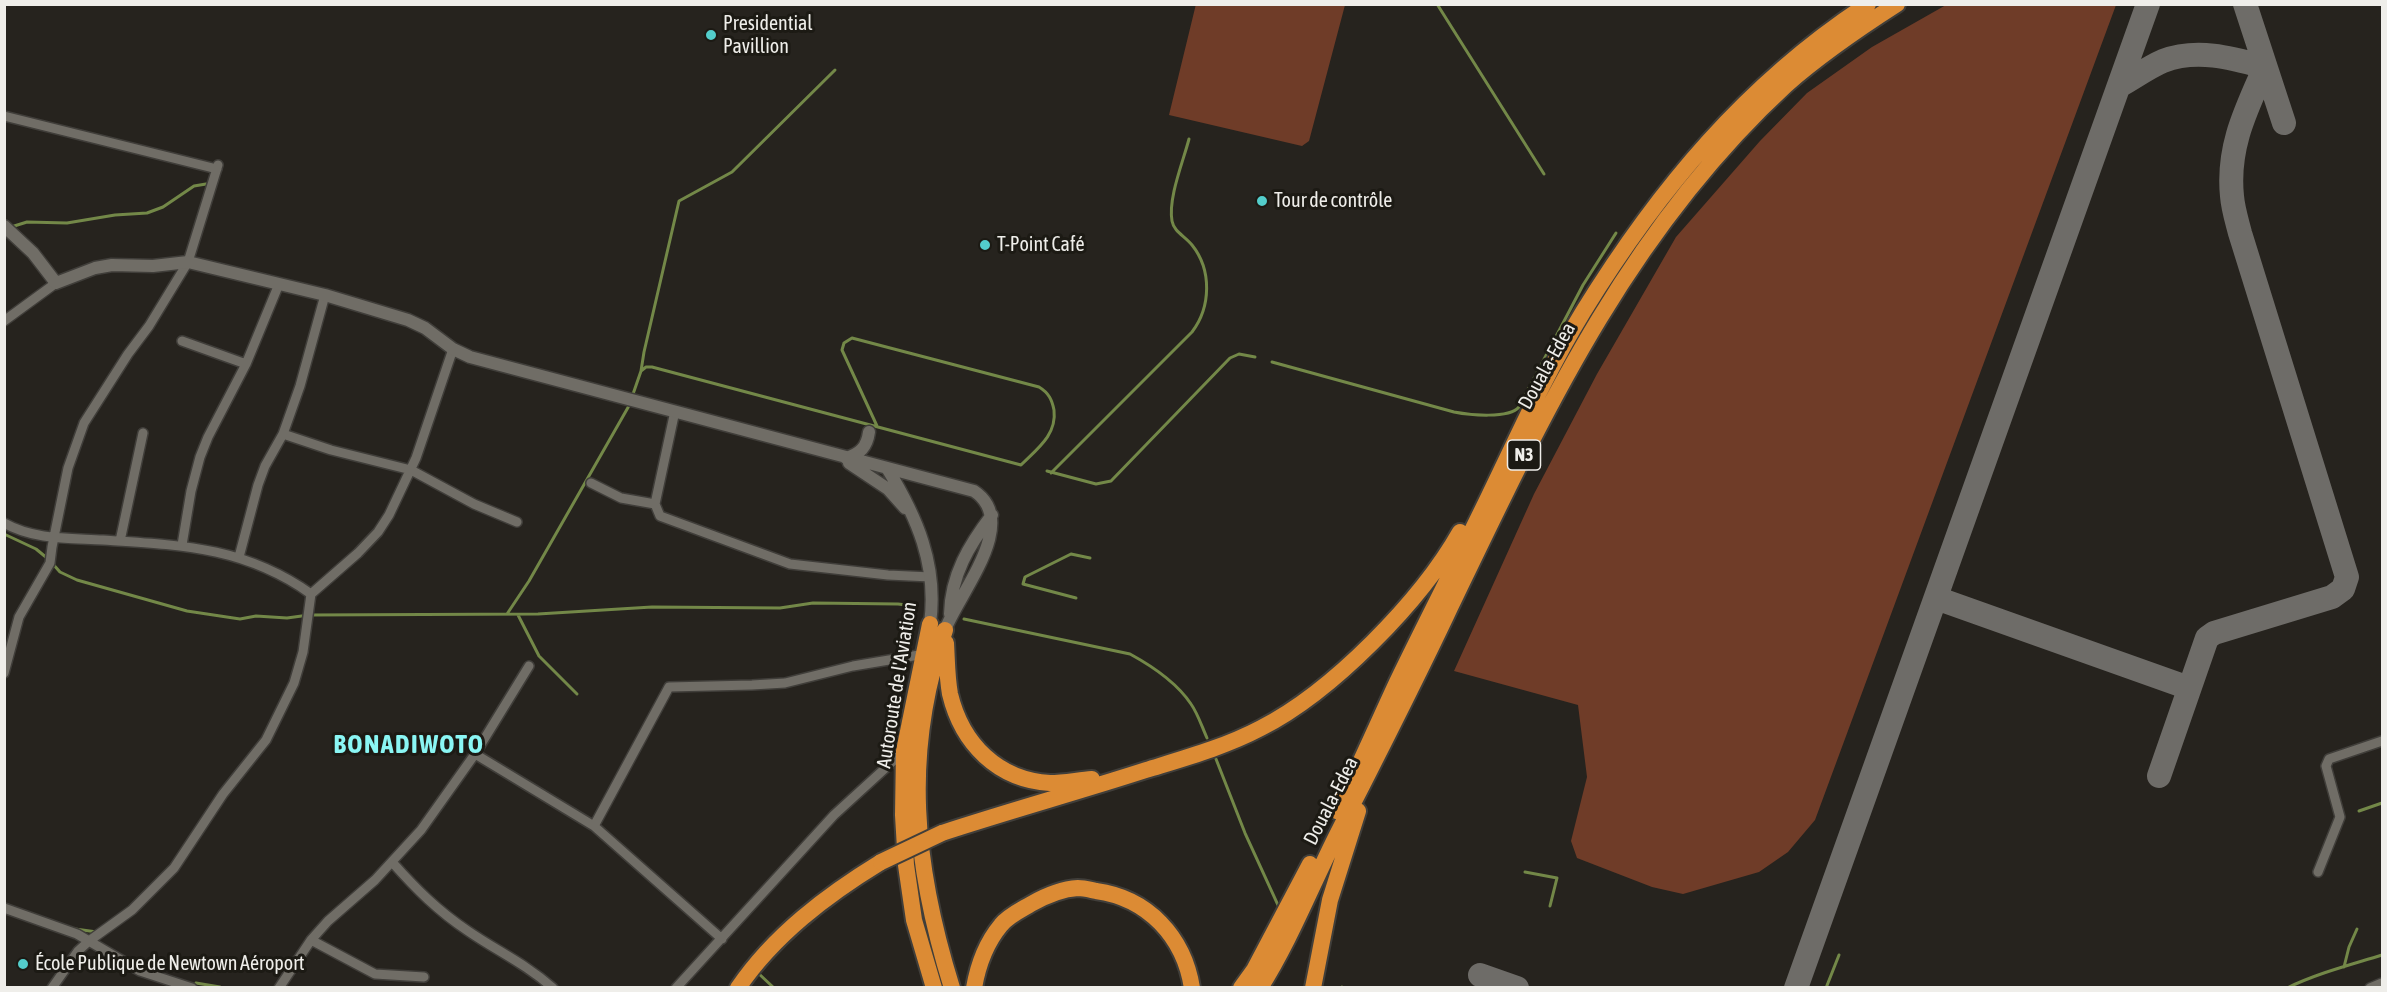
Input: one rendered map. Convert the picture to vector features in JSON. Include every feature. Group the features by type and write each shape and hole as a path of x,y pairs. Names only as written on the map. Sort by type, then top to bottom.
{"highway":[{"name":"Douala-Edea","path":"1241,987 1269,942 1331,822 1518,433 1582,313 1659,200 1699,151 1754,92 1802,50 1868,4"},
{"name":"Douala-Edea","path":"1260,987 1279,955 1555,393 1594,325 1664,221 1712,162 1788,84 1842,41 1897,4"},
{"path":"738,987 750,970 812,908 881,862 942,833 1214,748 1261,729 1285,715 1359,655 1427,582 1450,550 1518,433"},
{"path":"941,624 950,692 956,713 965,733 979,752 999,769 1022,779 1051,783 1129,776"},
{"name":"Autoroute de l'Aviation","path":"934,987 914,920 906,865 903,815 904,751 941,624"},
{"name":"Autoroute de l'Aviation","path":"931,654 919,751 918,822 931,914 952,987"},
{"path":"1313,987 1330,900 1374,762"},
{"path":"974,987 987,944 1002,923 1049,894 1079,888 1111,893 1135,903 1159,920 1175,940 1189,969 1192,987"}],"street":[{"path":"4,117 217,167 188,262 149,326 128,354 84,423 68,468 50,563 19,617 4,674"},
{"path":"4,226 33,254 56,283"},
{"path":"4,321 56,283 95,268 112,265 153,266 188,262 325,295 408,320 425,328 453,349 487,362 974,491 986,501 992,515 974,539 960,564 941,624"},
{"path":"182,544 191,491 200,457 208,436 246,363 279,284"},
{"path":"239,557 258,485 265,466 283,434 300,386 325,295"},
{"path":"182,341 246,363"},
{"path":"52,987 78,951 132,910 174,868 224,794 266,740 294,682 303,652 312,594 358,553 378,532 389,515 411,470 453,349"},
{"path":"675,411 655,504 660,516 790,564 888,575 932,577"},
{"path":"840,456 853,456 864,448 869,432"},
{"path":"120,541 143,433"},
{"path":"283,434 331,450 411,470 482,508 517,522"},
{"path":"840,456 888,489 917,522"},
{"name":"Autoroute de l'Aviation","path":"887,468 917,522 925,542 932,577 932,606 941,624"},
{"path":"591,483 632,501 655,504"},
{"path":"4,523 53,542 120,541 182,544 239,557 273,570 312,594"},
{"path":"594,826 669,687 785,682 853,666 931,654"},
{"path":"279,987 311,940 328,921 392,862 421,830 476,754 529,666"},
{"path":"2318,872 2340,817 2326,766 2329,759 2382,741"},
{"path":"676,987 834,815 904,751"},
{"path":"476,754 594,826 722,939"},
{"path":"392,862 423,897 444,914 469,932 533,970 553,987"},
{"path":"4,908 77,934 140,971 192,987"},
{"path":"311,940 375,974 424,977"},
{"path":"2370,987 2382,983"}],"shaded area":[{"path":"1196,4 1345,5 1309,141 1302,146 1169,115"},
{"path":"1946,5 2116,5 1815,820 1788,852 1759,872 1683,894 1652,887 1577,858 1571,841 1587,777 1578,705 1454,671 1534,494 1597,374 1676,237 1760,141 1807,93 1872,47"}],"waterway":[{"path":"1437,4 1544,174"},
{"path":"632,397 641,371 679,201 732,172 835,70"},
{"path":"1051,473 1192,332 1203,311 1207,288 1203,266 1192,245 1173,225 1171,212 1174,191 1189,139"},
{"path":"11,227 27,222 67,223 115,215 147,213 163,207 194,186 206,184"},
{"path":"1272,362 1454,412 1498,415 1514,411 1519,407 1583,285 1616,233"},
{"path":"641,371 646,367 652,367 1021,465 1045,441 1052,427 1054,410 1050,397 1039,387 852,338 844,343 842,350 877,426"},
{"path":"1047,471 1096,484 1111,481 1230,358 1239,354 1255,357"},
{"path":"507,614 529,581 630,404"},
{"path":"4,534 36,549 47,558"},
{"path":"1076,598 1023,584 1025,577 1071,554 1090,558"},
{"path":"52,563 60,572 77,580 187,611 240,619 256,616 287,618 309,615 538,614 652,607 780,608 813,603 915,606"},
{"path":"518,615 539,656 577,694"},
{"path":"964,619 1130,654 1179,689 1198,716 1207,738"},
{"path":"1216,759 1245,833 1278,905"},
{"path":"2359,811 2382,803"},
{"path":"1525,872 1557,878 1550,906"},
{"path":"75,929 97,932"},
{"path":"2344,967 2357,929"},
{"path":"1826,988 1839,955"},
{"path":"2287,988 2382,955"},
{"path":"757,972 774,988"},
{"path":"196,983 220,987"}],"taxiway":[{"path":"1796,988 2148,4"},
{"path":"2245,4 2284,123"},
{"path":"2121,85 2163,61 2189,55 2227,58 2265,67 2235,145 2231,178 2233,206 2347,577 2343,589 2332,597 2214,633 2207,638 2159,776"},
{"path":"1936,598 2189,688"},
{"path":"1480,975 1517,988"}],"place":[{"name":"Presidential Pavillion","path":"711,35"},
{"name":"Tour de contrôle","path":"1262,201"},
{"name":"T-Point Café","path":"985,245"},
{"name":"École Publique de Newtown Aéroport","path":"23,964"}],"district":[{"name":"BONADIWOTO","path":"409,745"}]}
